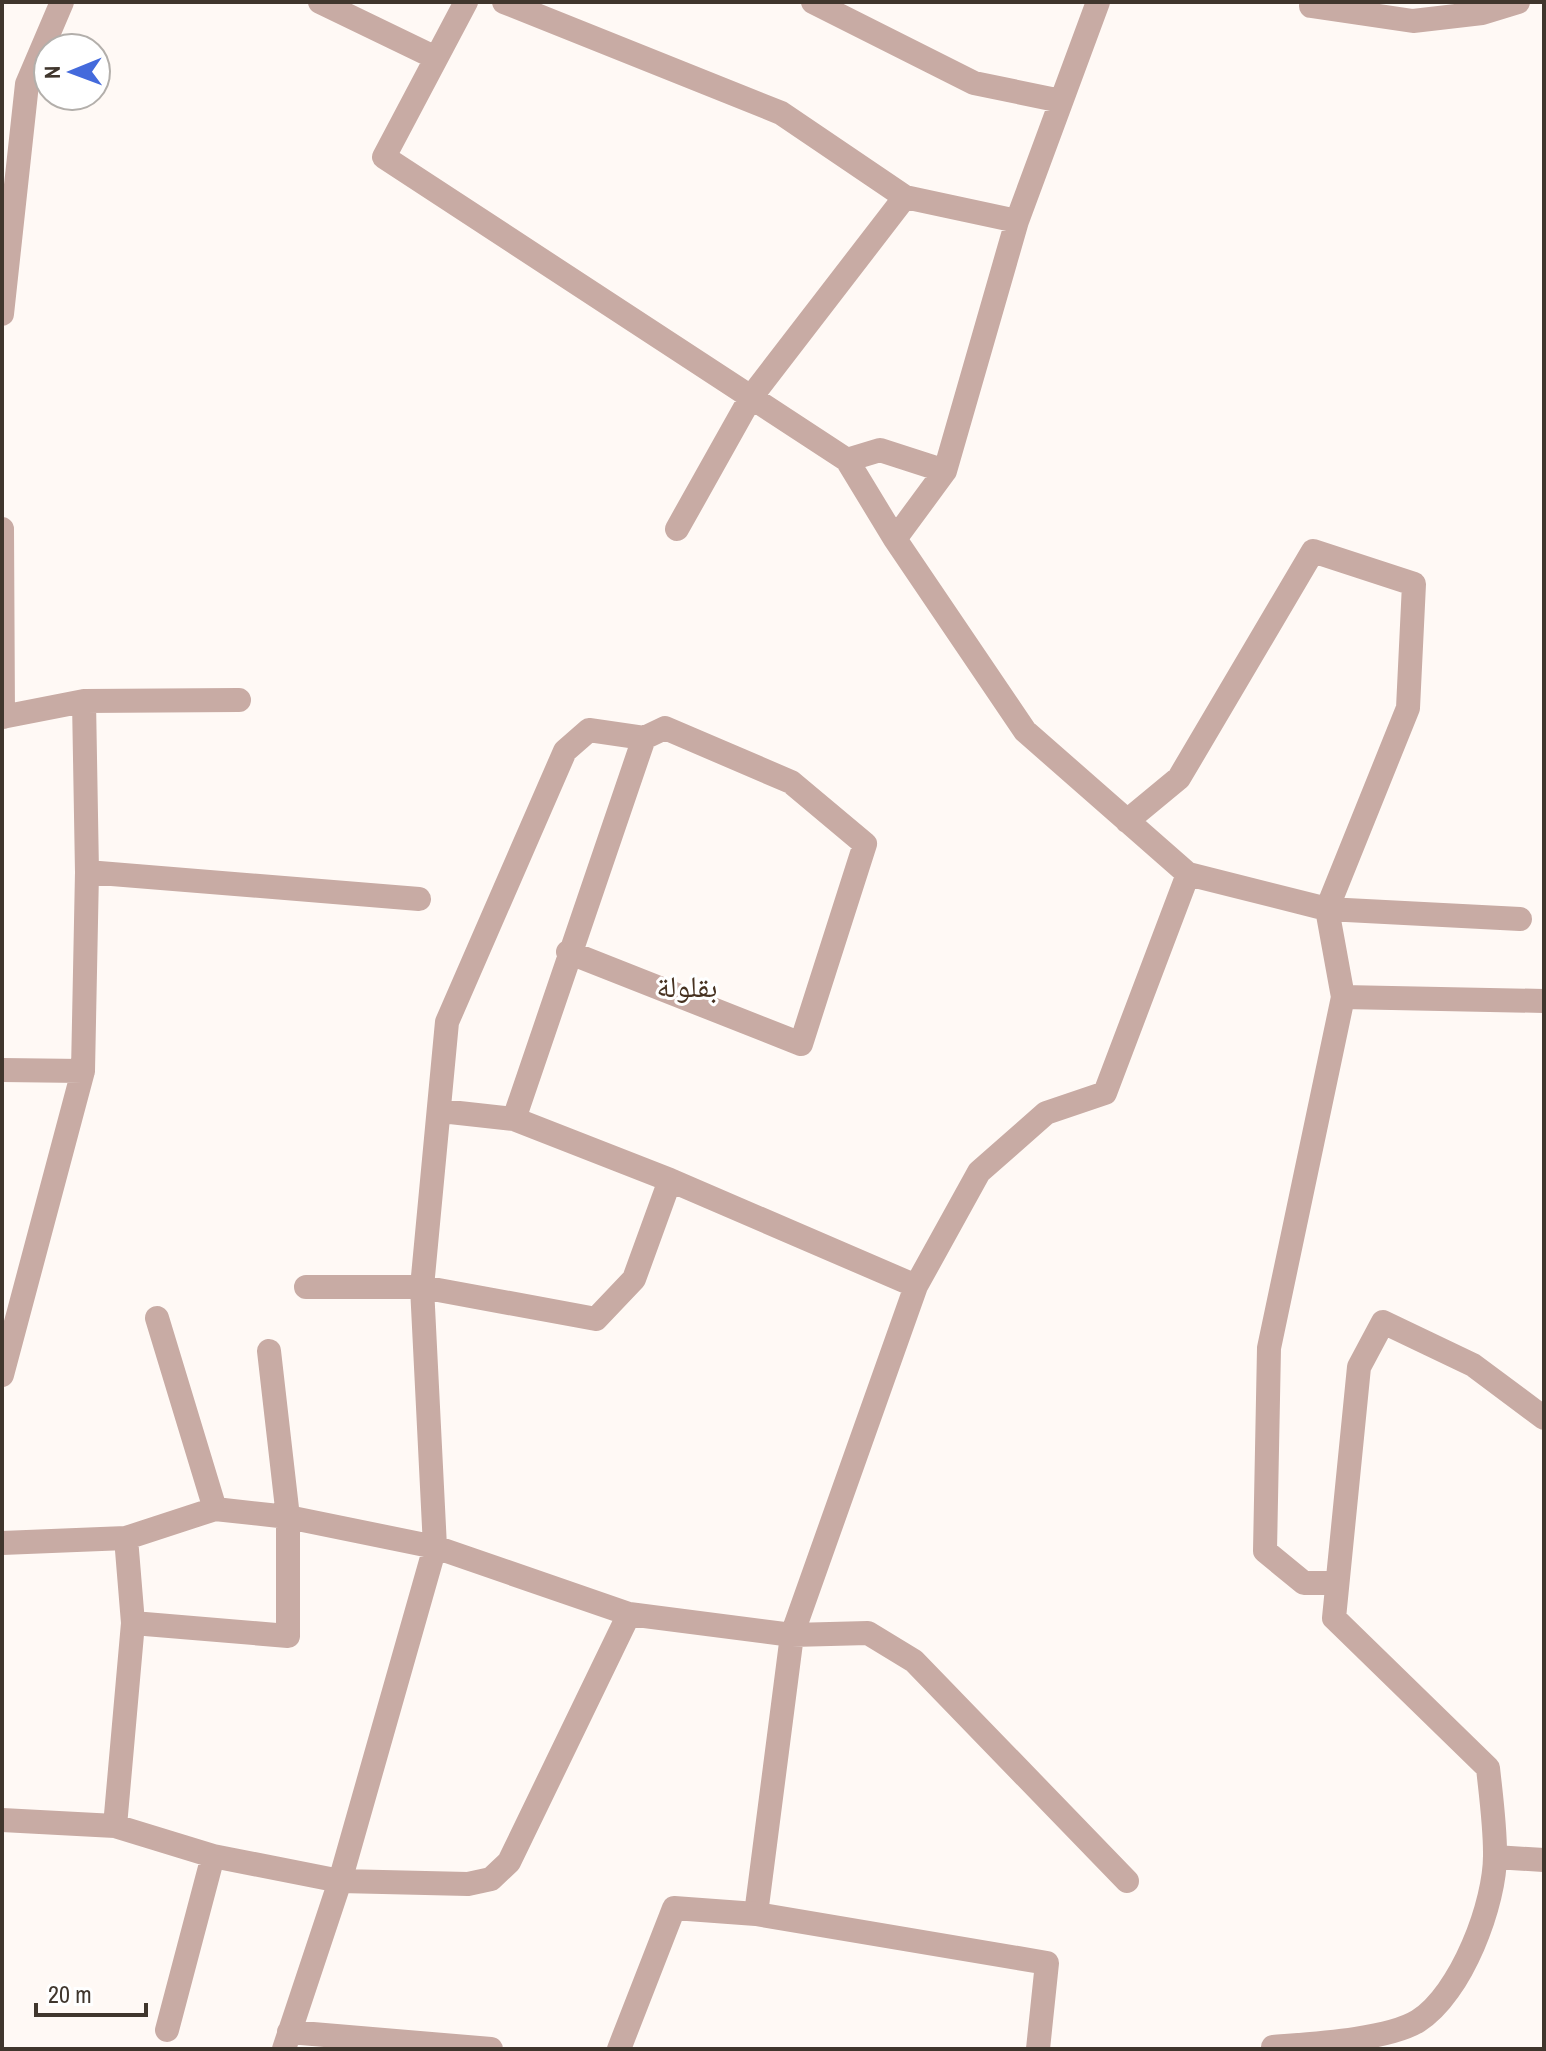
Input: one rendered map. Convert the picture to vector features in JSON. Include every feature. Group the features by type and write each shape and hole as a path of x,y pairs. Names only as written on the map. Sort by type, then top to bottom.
{"street":[{"path":"2,314 27,84 62,2"},
{"path":"320,2 436,58"},
{"path":"466,2 384,157 847,460 895,539 1025,731 1127,821 1188,874 1327,909 1520,919"},
{"path":"504,2 781,113 905,197 1017,221"},
{"path":"813,2 974,83 1061,101"},
{"path":"895,539 945,471 1017,221 1098,2"},
{"path":"1308,3 1413,21 1482,13 1518,2"},
{"path":"677,529 751,397 905,197"},
{"path":"847,460 880,450 945,471"},
{"path":"2,529 2,717 84,701 239,700"},
{"path":"1127,821 1179,778 1313,551 1414,584 1408,708 1327,909 1343,997 1269,1348 1265,1551 1304,1583 1336,1583"},
{"path":"2,1375 83,1071 87,872 84,701"},
{"path":"491,2049 287,2041 340,1881 435,1547 422,1287 447,1022 565,751 589,730 644,738 665,728 791,782 865,844 801,1044 568,952"},
{"path":"514,1119 568,952 644,738"},
{"path":"87,872 419,899"},
{"path":"756,1914 792,1635 916,1286 979,1172 1046,1113 1105,1093 1188,874"},
{"path":"1343,997 1544,1001"},
{"path":"2,1070 83,1071"},
{"path":"441,1111 514,1119 670,1180 916,1286"},
{"path":"306,1287 422,1287 596,1319 634,1279 670,1180"},
{"path":"157,1318 215,1509"},
{"path":"1273,2047 1357,2039 1417,2022 1452,1989 1481,1925 1495,1857 1488,1768 1334,1618 1359,1367 1383,1322 1473,1365 1544,1418"},
{"path":"133,1623 288,1636 288,1517 269,1351"},
{"path":"2,1543 126,1538 215,1509 288,1517 435,1547 629,1614 792,1635 868,1633 914,1661 1127,1881"},
{"path":"115,1826 133,1623 126,1538"},
{"path":"2,1820 115,1826 213,1856 340,1881 468,1884 491,1879 509,1862 629,1614"},
{"path":"167,2030 213,1856"},
{"path":"1495,1857 1544,1860"},
{"path":"619,2049 674,1908 756,1914 1047,1963 1038,2049"}],"district":[{"name":"بقلولة","path":"687,987"}]}
